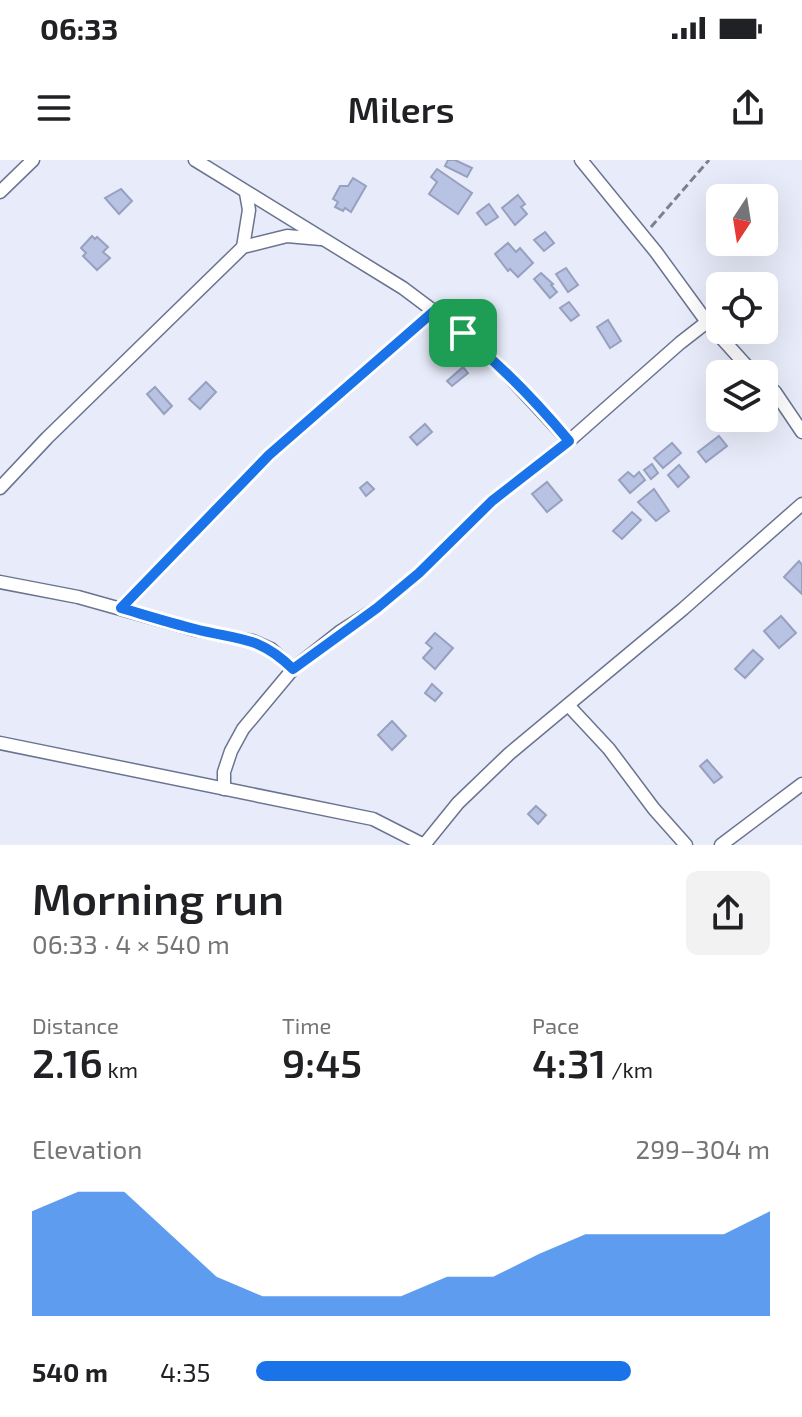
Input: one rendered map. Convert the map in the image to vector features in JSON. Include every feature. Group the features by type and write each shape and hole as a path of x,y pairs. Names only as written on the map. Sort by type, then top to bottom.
{"street":[{"path":"0,192 33,160"},
{"path":"195,160 323,240 354,255 463,333 505,372 569,441"},
{"path":"581,160 706,321"},
{"path":"243,247 249,210 246,193"},
{"path":"0,488 47,438 243,247 287,236 323,240"},
{"path":"121,608 269,455 433,312"},
{"path":"224,789 224,772 237,740 293,669 419,573 492,501 569,441 706,323"},
{"path":"727,344 741,360"},
{"path":"778,396 802,432"},
{"path":"0,743 373,819 424,845 458,803 509,754 683,609 802,504"},
{"path":"0,582 78,597 196,630 253,641 271,649 293,669"},
{"path":"568,705 609,749 654,809 686,845"},
{"path":"721,845 802,784"}],"path":[{"path":"643,236 709,160"}],"building":[{"path":"448,160 472,168 467,177 445,166"},
{"path":"437,169 472,193 458,214 429,194 437,182 431,177"},
{"path":"353,178 366,186 351,212 345,208 343,211 335,207 338,202 333,199 340,186 348,186"},
{"path":"121,189 132,201 119,214 105,198"},
{"path":"518,195 525,204 521,207 527,214 515,225 502,208"},
{"path":"489,204 498,217 486,225 477,213"},
{"path":"545,232 554,243 544,251 534,240"},
{"path":"92,236 108,247 103,252 110,258 97,270 83,256 86,253 81,248"},
{"path":"508,243 516,252 520,248 533,263 518,277 510,269 508,271 495,254"},
{"path":"566,268 578,285 568,292 556,274"},
{"path":"541,273 557,292 550,298 534,279"},
{"path":"569,302 579,315 571,321 560,308"},
{"path":"608,320 621,341 610,348 597,327"},
{"path":"463,367 468,373 452,386 447,381"},
{"path":"206,382 216,392 200,409 189,399"},
{"path":"155,387 172,406 164,414 147,394"},
{"path":"425,424 432,432 417,445 410,437"},
{"path":"719,436 727,446 706,462 698,452"},
{"path":"672,443 681,453 663,468 654,458"},
{"path":"652,464 658,473 651,479 644,470"},
{"path":"679,465 689,477 678,487 668,475"},
{"path":"628,472 634,477 639,472 645,480 630,493 619,480"},
{"path":"367,482 374,489 366,496 360,488"},
{"path":"547,482 562,500 547,512 532,494"},
{"path":"654,489 669,511 656,521 638,502"},
{"path":"632,512 641,520 622,539 613,531"},
{"path":"799,561 802,565 802,594 784,577"},
{"path":"781,616 796,633 779,648 764,631"},
{"path":"435,633 453,648 435,669 423,658 432,648 426,643"},
{"path":"753,650 763,659 745,678 735,669"},
{"path":"432,684 442,693 435,701 425,693"},
{"path":"392,721 406,736 392,750 378,735"},
{"path":"707,760 722,777 714,783 700,766"},
{"path":"536,806 546,815 538,824 528,814"}],"route":[{"path":"433,312 463,333 529,396 569,441 492,501 419,573 377,608 341,631 293,669 271,649 253,641 196,630 121,608 269,455 433,312"}]}
